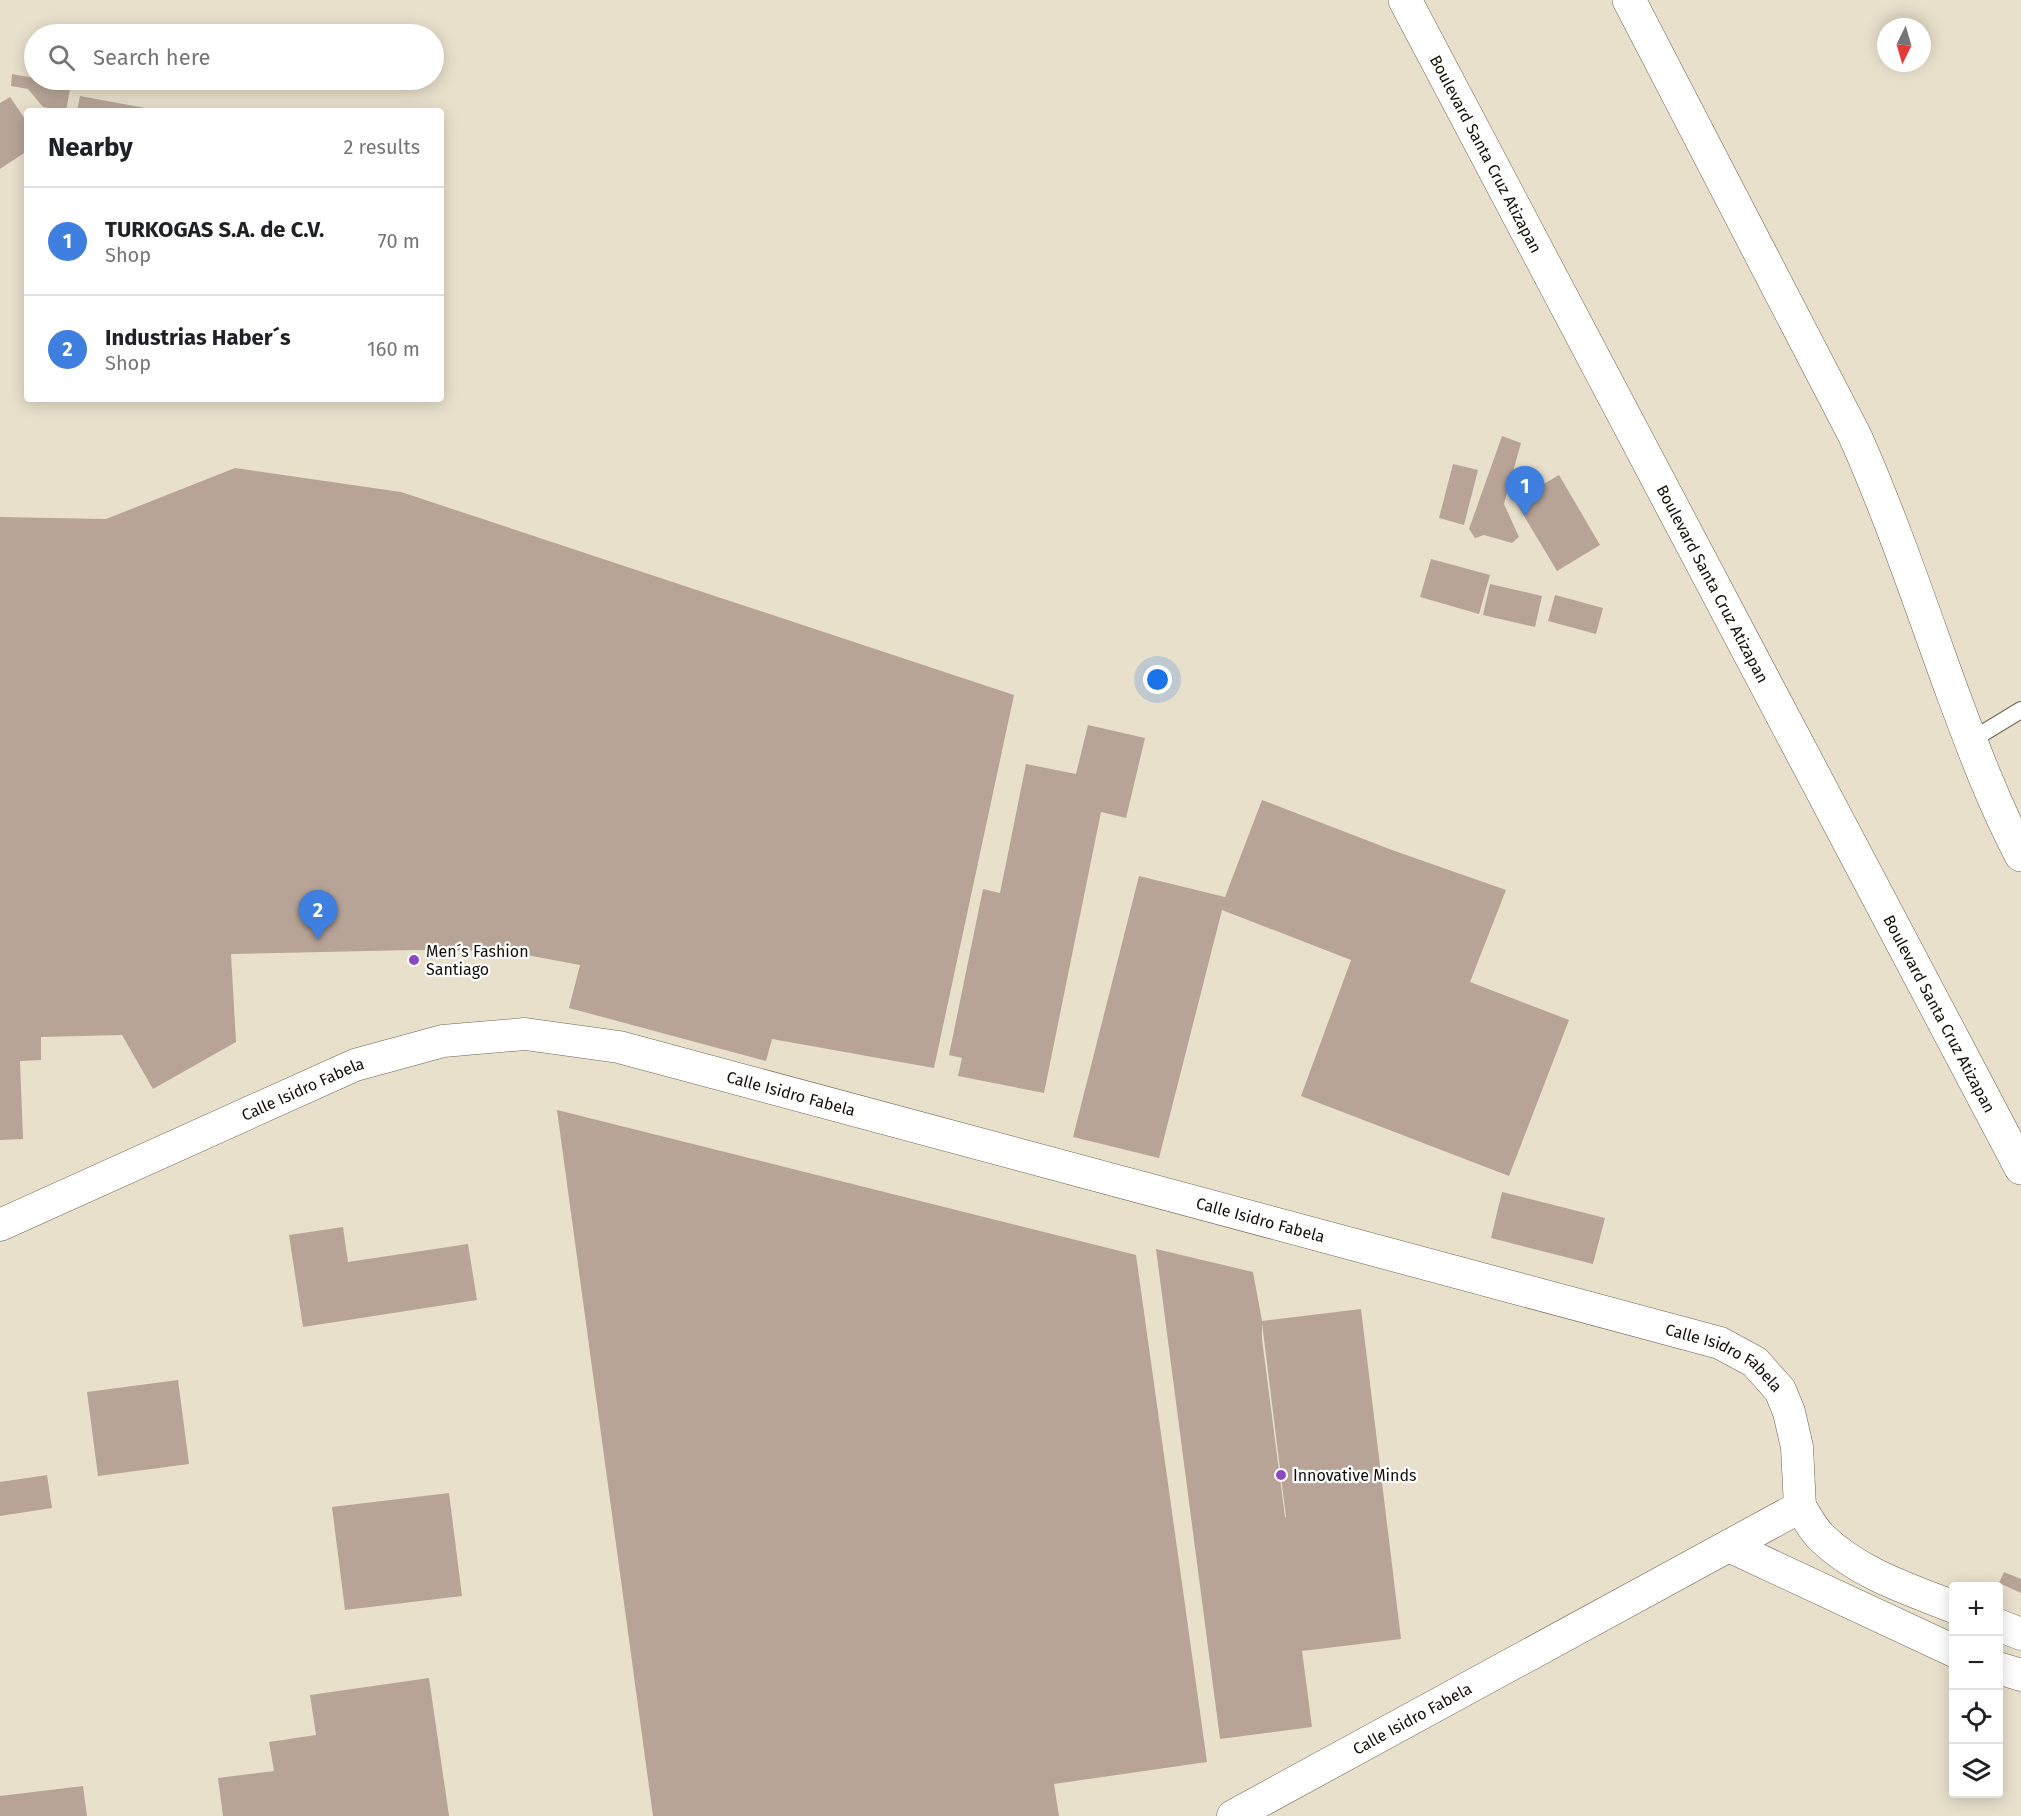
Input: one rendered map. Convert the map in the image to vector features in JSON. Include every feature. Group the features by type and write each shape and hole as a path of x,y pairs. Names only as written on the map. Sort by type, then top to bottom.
{"main road":[{"name":"Boulevard Santa Cruz Atizapan","path":"1405,0 2021,1168"},
{"path":"1629,0 1855,436 1880,493 1970,741 2007,829 2021,855"}],"street":[{"name":"Calle Isidro Fabela","path":"0,1225 356,1065 442,1041 525,1034 619,1047 1720,1343 1755,1362 1780,1390 1789,1412 1797,1447 1800,1508 1233,1816"},
{"path":"1800,1508 1821,1537 1856,1564 1897,1585 1949,1605"},
{"path":"1729,1546 1949,1649"},
{"path":"2003,1627 2021,1634"},
{"path":"2003,1670 2021,1676"}],"lane":[{"path":"1970,741 2021,710"}],"building":[{"path":"12,74 24,76 24,88 11,86"},
{"path":"29,90 70,90 67,108 43,107"},
{"path":"80,96 145,108 78,108"},
{"path":"10,97 24,118 24,153 0,169 0,103"},
{"path":"1502,436 1521,443 1504,504 1519,537 1512,543 1484,535 1475,538 1469,529"},
{"path":"1453,464 1478,470 1464,525 1439,518"},
{"path":"235,468 401,492 1014,695 934,1068 772,1039 766,1061 569,1008 580,965 505,951 413,950 231,954 236,1042 153,1089 122,1035 41,1037 41,1060 20,1061 23,1139 0,1140 0,517 106,519"},
{"path":"1559,475 1600,545 1557,571 1515,501"},
{"path":"1431,559 1490,575 1479,614 1420,597"},
{"path":"1490,584 1542,596 1535,627 1483,615"},
{"path":"1555,595 1603,608 1596,634 1548,621"},
{"path":"1088,725 1145,738 1126,818 1101,812 1044,1093 958,1076 962,1058 949,1055 983,889 1000,893 1026,764 1076,774"},
{"path":"1262,800 1392,850 1506,890 1470,982 1569,1020 1509,1176 1301,1096 1351,960 1222,910 1159,1158 1073,1137 1139,876 1225,897"},
{"path":"557,1110 1136,1255 1207,1762 1054,1784 1059,1816 653,1816"},
{"path":"1502,1192 1605,1218 1593,1264 1491,1238"},
{"path":"343,1227 348,1262 468,1244 477,1300 303,1327 289,1235"},
{"path":"1156,1249 1253,1272 1262,1321 1361,1309 1401,1639 1302,1651 1312,1727 1220,1739","holes":["1262,1323 1286,1517 1262,1339"]},
{"path":"178,1380 189,1464 98,1476 87,1392"},
{"path":"47,1475 52,1508 0,1516 0,1482"},
{"path":"449,1493 462,1596 345,1610 332,1507"},
{"path":"2004,1572 2021,1579 2021,1593 2003,1585 2003,1582 1999,1582"},
{"path":"429,1678 449,1816 223,1816 218,1778 274,1771 269,1742 316,1735 310,1695"},
{"path":"83,1786 87,1816 0,1816 0,1796"}],"place":[{"name":"TURKOGAS S.A. de C.V.","path":"1525,516"},
{"name":"Industrias Haber´s","path":"318,940"},
{"name":"Men´s Fashion Santiago","path":"414,960"},
{"name":"Innovative Minds","path":"1281,1475"}]}
